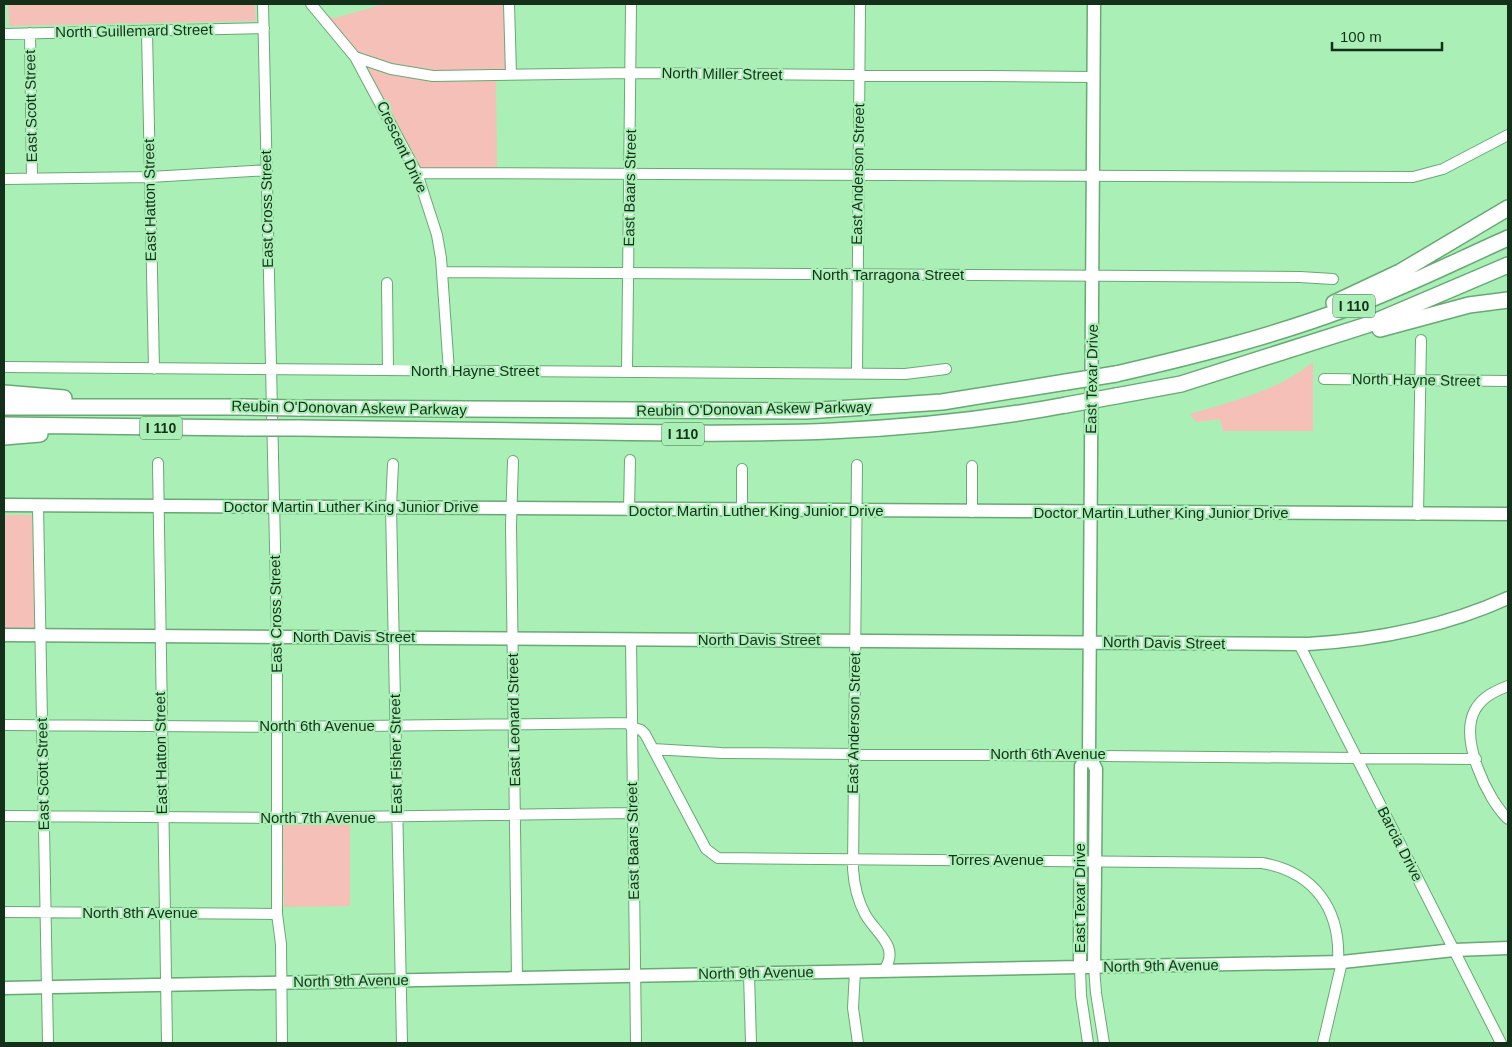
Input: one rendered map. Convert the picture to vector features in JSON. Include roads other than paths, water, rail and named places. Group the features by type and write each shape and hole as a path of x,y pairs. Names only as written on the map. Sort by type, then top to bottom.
{"highway":[{"path":"1192,356 1310,313 1370,288 1483,225 1508,208"},
{"name":"Reubin O'Donovan Askew Parkway","path":"4,407 168,406 806,411 942,402 1116,374 1246,343 1346,309 1396,289 1508,238"},
{"name":"Reubin O'Donovan Askew Parkway","path":"4,425 729,434 836,432 941,425 1006,416 1181,384 1344,332 1417,305 1508,265"},
{"path":"1344,332 1368,332 1469,305 1508,300"},
{"path":"4,393 168,406"},
{"path":"4,437 57,433 76,426"}],"main road":[{"name":"East Texar Drive","path":"1094,4 1092,77 1093,277 1089,754 1096,770 1094,967"},
{"name":"Doctor Martin Luther King Junior Drive","path":"4,505 857,512 1508,514"},
{"name":"North Davis Street","path":"4,635 1299,644 1337,643 1397,634 1454,619 1508,598"},
{"name":"East Texar Drive","path":"1080,967 1081,766 1089,754"},
{"name":"North 9th Avenue","path":"4,988 1340,962 1454,950 1508,948"}],"street":[{"name":"East Cross Street","path":"263,4 277,637 275,818 277,914 281,944 282,1043"},
{"name":"Crescent Drive","path":"311,4 355,57 417,173 437,235 443,272 449,371"},
{"path":"509,4 511,74"},
{"name":"East Baars Street","path":"628,372 631,4"},
{"name":"East Anderson Street","path":"857,374 860,4"},
{"name":"North Guillemard Street","path":"4,34 264,28"},
{"name":"East Hatton Street","path":"147,30 154,369"},
{"name":"East Scott Street","path":"30,34 32,178"},
{"name":"North Miller Street","path":"355,57 413,74 454,76 631,73 1092,77"},
{"path":"417,173 1413,177 1443,169 1508,135"},
{"path":"4,179 150,177 267,170"},
{"name":"North Tarragona Street","path":"443,272 1300,277 1333,279"},
{"path":"387,283 388,370"},
{"path":"1418,515 1422,380 1421,340"},
{"name":"North Hayne Street","path":"4,367 857,374 905,374 946,369"},
{"name":"North Hayne Street","path":"1324,379 1508,382"},
{"path":"629,510 630,460"},
{"name":"East Leonard Street","path":"513,461 512,638 517,978"},
{"name":"East Hatton Street","path":"158,463 159,636 167,1043"},
{"name":"East Fisher Street","path":"393,464 391,507 402,1043"},
{"name":"East Anderson Street","path":"857,465 853,878 861,906 889,947 890,960 884,970"},
{"path":"972,466 972,512"},
{"path":"742,469 742,510"},
{"name":"East Scott Street","path":"38,505 48,1043"},
{"name":"East Baars Street","path":"631,639 636,1043"},
{"name":"Barcia Drive","path":"1299,644 1501,1043"},
{"path":"1508,686 1484,698 1474,712 1470,736 1487,790 1494,803 1508,820"},
{"path":"631,725 641,730 653,749"},
{"name":"North 6th Avenue","path":"4,726 631,725"},
{"name":"North 6th Avenue","path":"653,749 721,753 1089,754 1476,759"},
{"name":"Torres Avenue","path":"653,749 706,849 718,858 1262,863 1287,869 1314,888 1330,910 1338,935 1340,962 1323,1043"},
{"name":"North 7th Avenue","path":"4,816 275,818 632,814"},
{"name":"North 8th Avenue","path":"4,912 277,914"},
{"name":"East Texar Drive","path":"1080,967 1081,996 1088,1043"},
{"name":"East Texar Drive","path":"1094,967 1099,1019 1104,1043"},
{"path":"855,971 853,1008 858,1043"},
{"path":"749,974 751,1043"}]}
